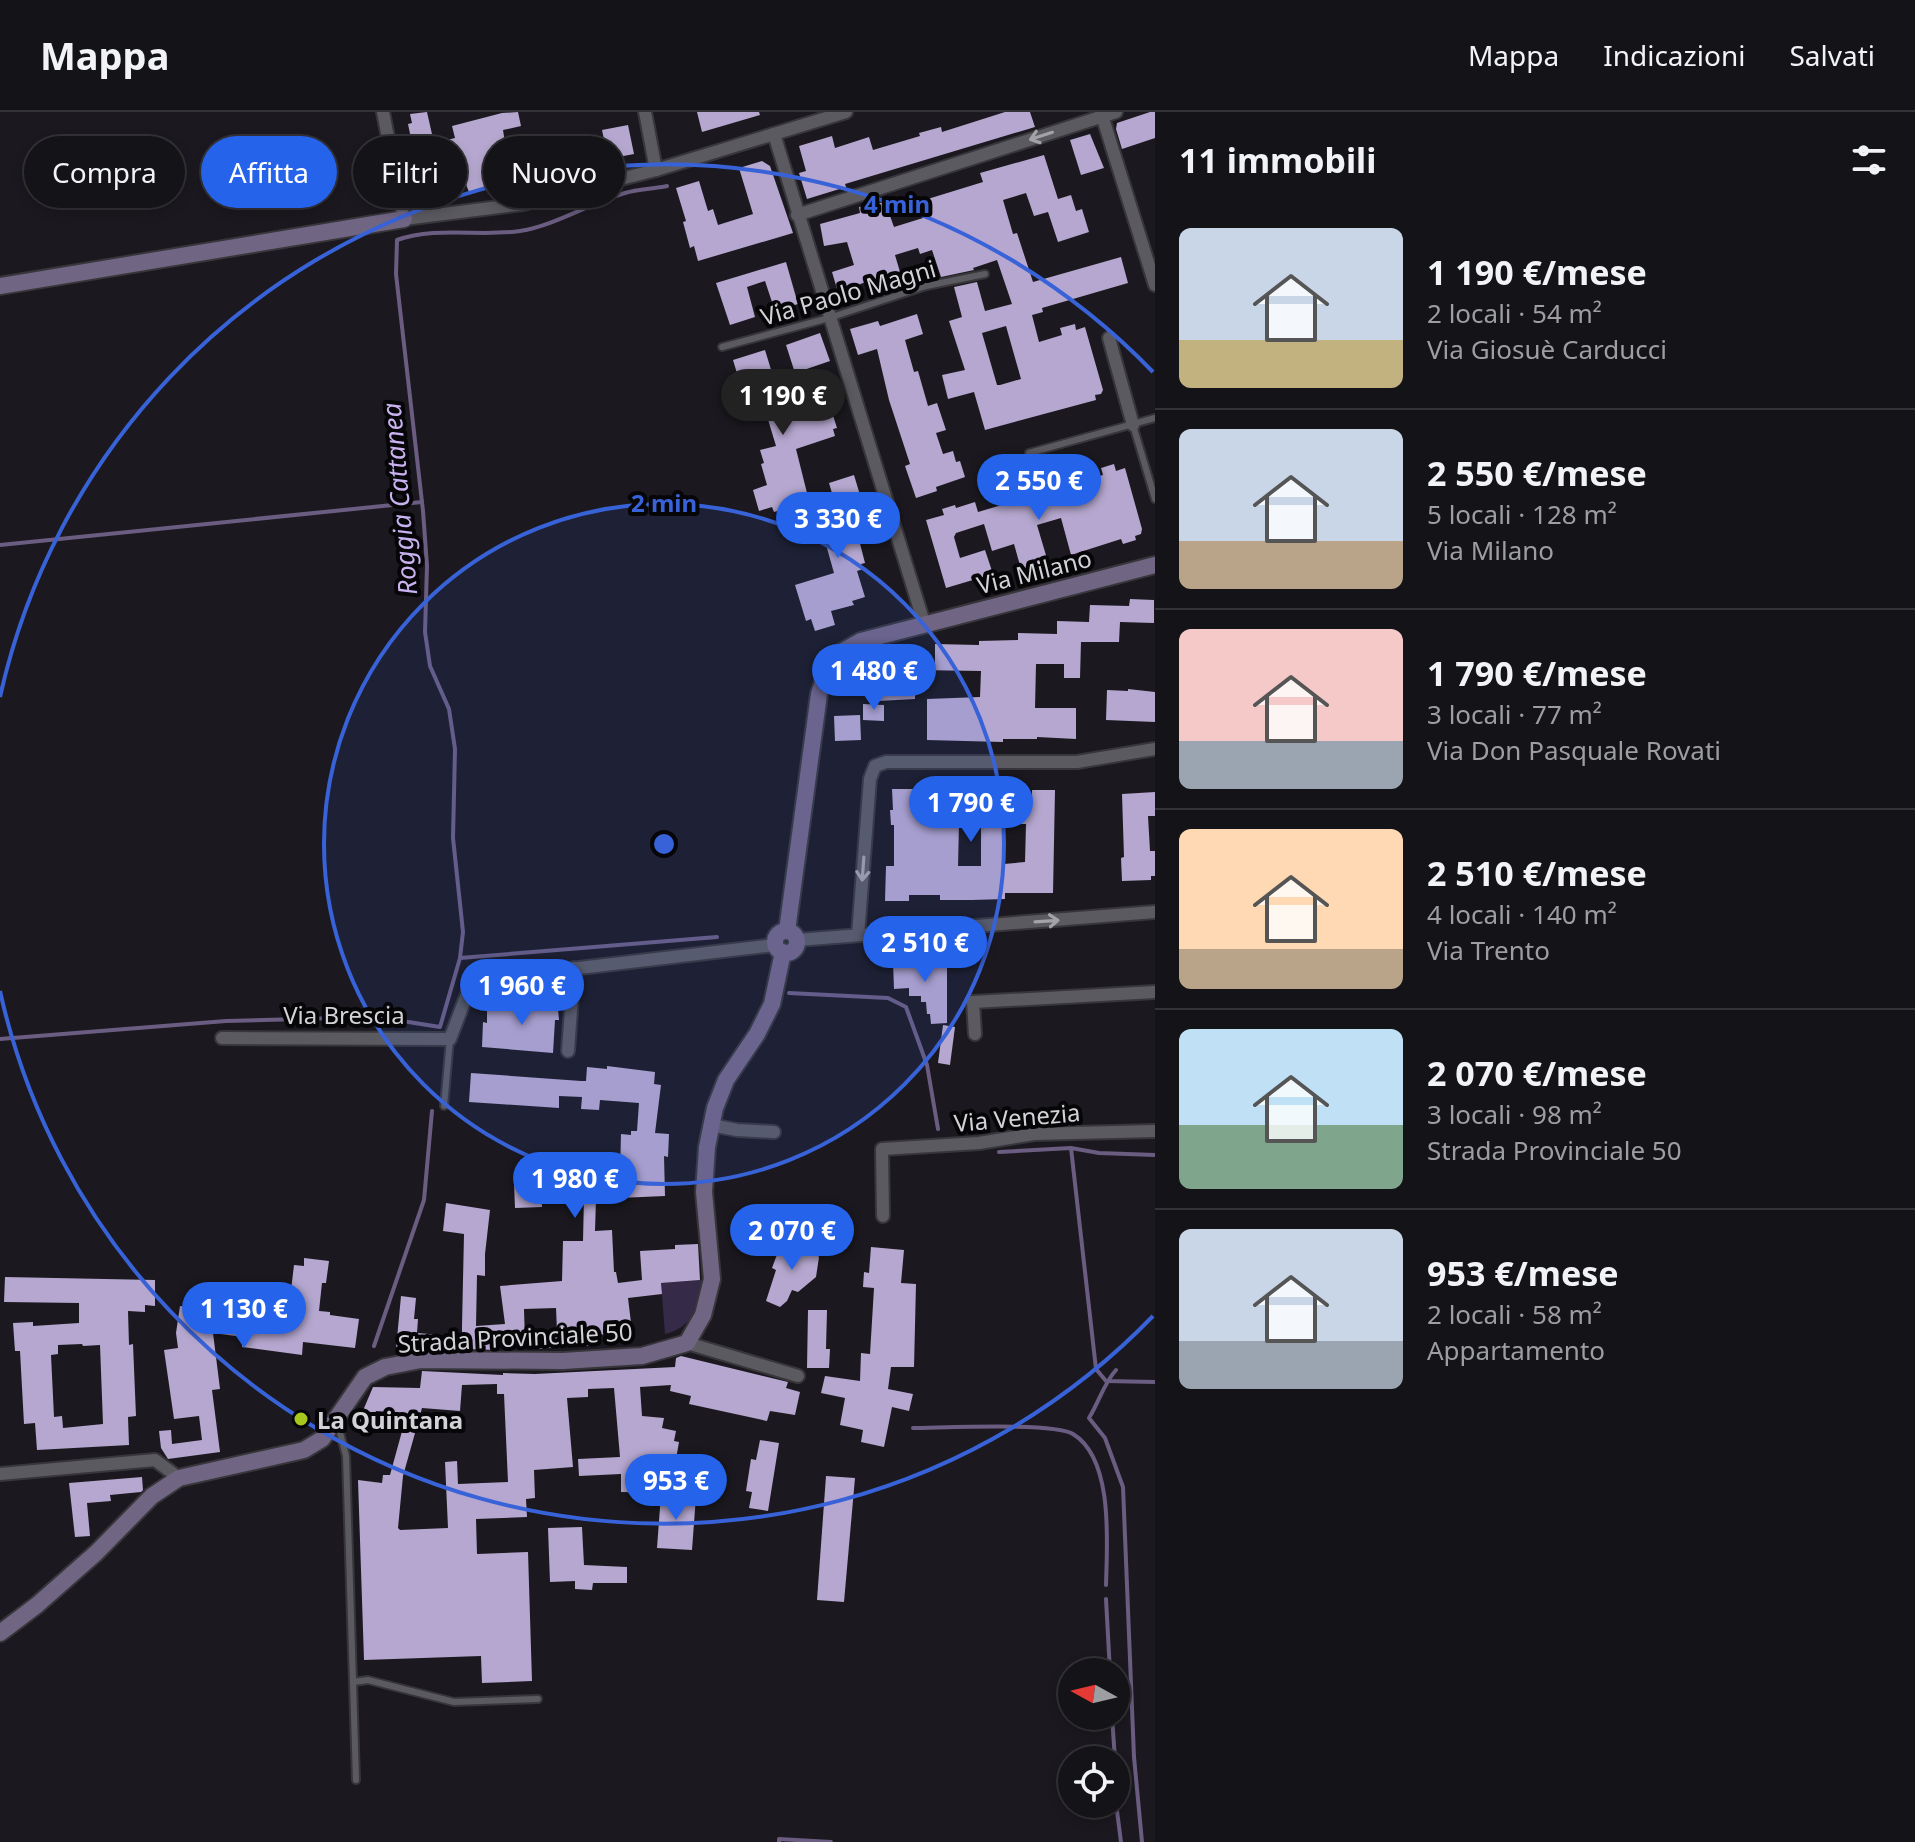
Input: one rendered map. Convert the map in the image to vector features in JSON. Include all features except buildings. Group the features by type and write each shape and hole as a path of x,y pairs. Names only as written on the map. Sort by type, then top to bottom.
{"street":[{"path":"383,112 404,219"},
{"path":"645,112 656,170"},
{"path":"0,286 404,219 523,204 656,170 846,112"},
{"path":"797,215 1116,112"},
{"path":"1102,114 1155,285"},
{"path":"774,134 924,623 861,641 831,658 819,694 792,935"},
{"path":"1142,242 1155,238"},
{"path":"1109,338 1133,425"},
{"name":"Via Milano","path":"924,623 1155,565"},
{"path":"858,935 870,779 875,766 886,762 1077,762 1155,749"},
{"path":"798,1376 687,1343 703,1315 712,1279 704,1192 711,1125 726,1080 757,1034 772,1004 779,949 777,934 858,935 1155,912"},
{"path":"450,1039 467,994 486,979 779,949"},
{"path":"568,1051 574,968"},
{"path":"975,1034 973,1002 1155,992"},
{"name":"Via Brescia","path":"222,1038 450,1039"},
{"path":"711,1125 774,1132"},
{"name":"Via Venezia","path":"883,1216 882,1149 979,1143 1034,1134 1155,1131"},
{"name":"Strada Provinciale 50","path":"179,1478 304,1450 322,1439 365,1377 385,1367 421,1360 563,1361 642,1356 687,1343"},
{"path":"0,1474 155,1460 179,1478 152,1496 96,1553 0,1633"}],"lane":[{"name":"Via Paolo Magni","path":"722,347 829,318 926,286 985,274"},
{"path":"1029,453 1155,418"},
{"path":"1133,425 1155,499"},
{"path":"444,1106 450,1039"},
{"path":"337,1421 346,1456 356,1780"},
{"path":"353,1682 368,1680 454,1702 538,1699"}],"shaded area":[{"path":"701,1280 699,1299 693,1314 682,1327 665,1334 661,1283"}],"waterway":[{"name":"Roggia Cattanea","path":"0,1039 226,1021 377,1017 440,1027 460,958 463,932 453,838 455,749 449,709 430,666 425,632 427,566 396,274 397,240 427,234 520,231 547,224 625,193 667,186"},
{"path":"0,545 422,502"},
{"path":"460,958 717,937"},
{"path":"789,993 888,998 906,1007 927,1065 938,1129"},
{"name":"Roggia Cattanea","path":"374,1346 424,1200 432,1111"},
{"path":"1071,1148 1099,1153 1155,1155"},
{"path":"999,1152 1071,1148 1096,1369 1106,1381 1155,1382"},
{"path":"1116,1370 1089,1418 1105,1438 1123,1487 1134,1757 1142,1842"},
{"path":"913,1428 1021,1427 1062,1430 1073,1434 1086,1446 1096,1462 1102,1482 1107,1526 1106,1585"},
{"path":"1106,1599 1109,1658"},
{"path":"1113,1730 1114,1746"},
{"path":"1118,1818 1121,1842"},
{"path":"779,1842 779,1839 831,1842"}],"place":[{"name":"La Quintana","path":"301,1419"}]}
